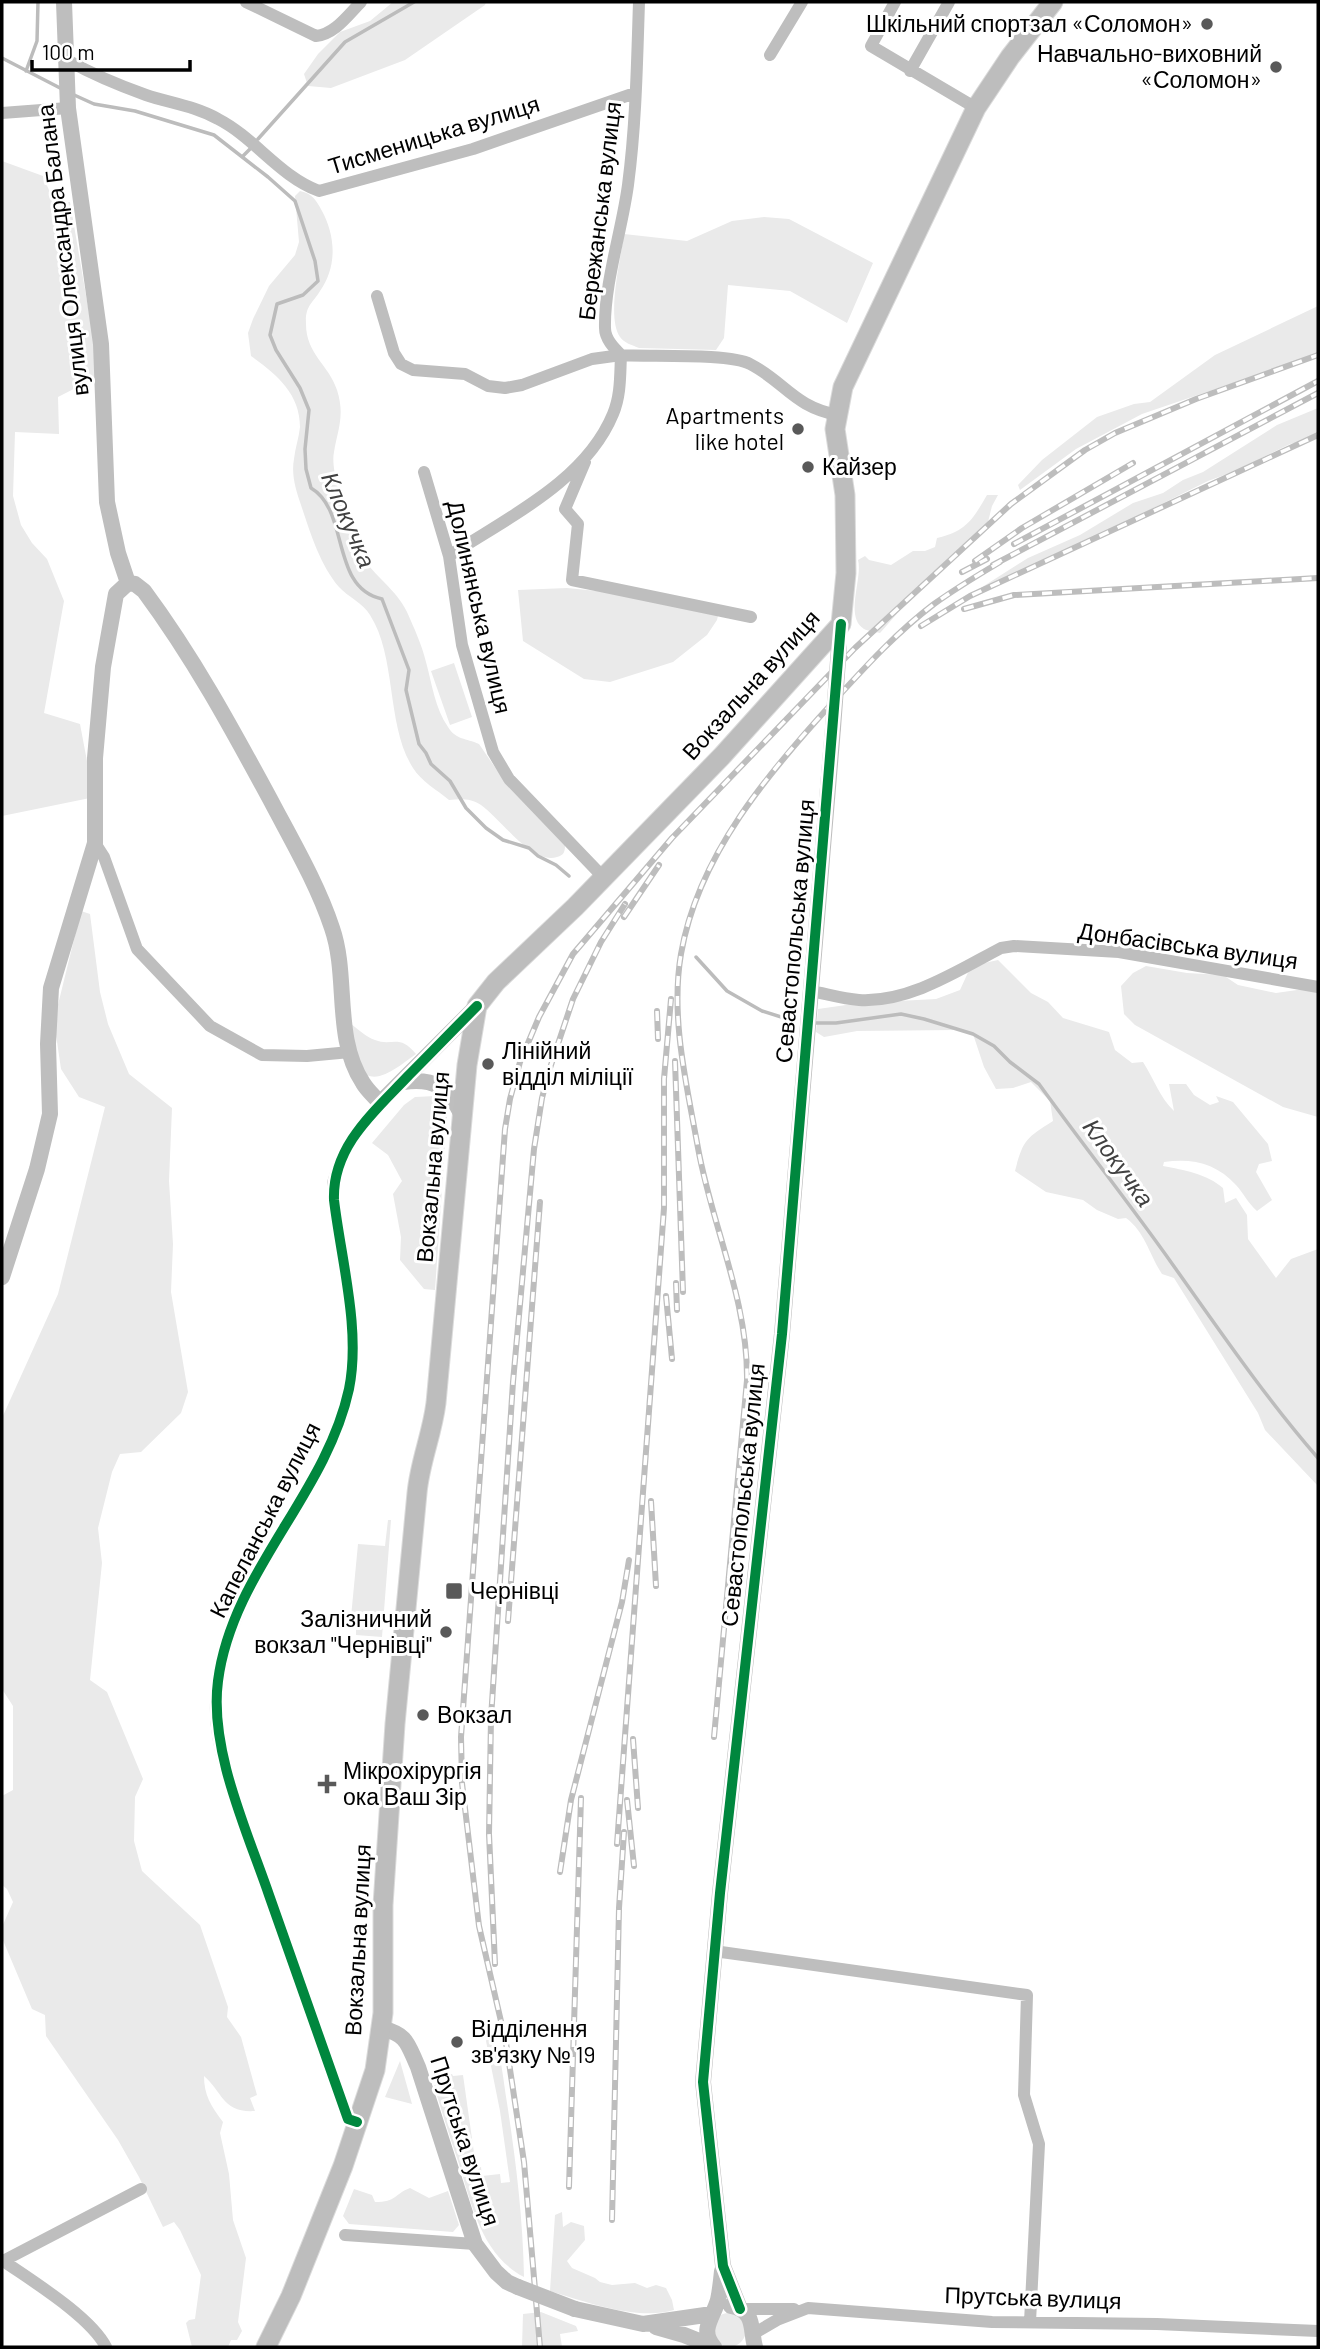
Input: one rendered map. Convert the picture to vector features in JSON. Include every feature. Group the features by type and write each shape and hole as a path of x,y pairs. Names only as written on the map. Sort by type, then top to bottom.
{"main road":[{"name":"Вокзальна вулиця","path":"266,2347 291,2296 343,2165 374,2070 381,2028 384,1982 383,1905 395,1724 419,1472 431,1437 436,1403 462,1115 477,1006 496,982 604,878 722,757 841,624 846,573 845,495 835,429 843,387 976,108 1010,57 1053,2"}],"street":[{"name":"вулиця Олександра Балана","path":"64,2 68,108 101,344 107,502 118,553 128,583"},
{"path":"246,2 316,36 333,30 361,2"},
{"name":"Бережанська вулиця","path":"621,355 611,345 604,331 629,184 635,118 639,2"},
{"path":"770,55 802,2"},
{"path":"895,2 871,46 976,108"},
{"path":"910,71 949,2"},
{"name":"Тисменицька вулиця","path":"67,67 148,96 203,111 238,132 301,184 318,191 473,149 635,93"},
{"path":"2,113 68,108"},
{"path":"377,296 394,353 401,364 413,370 465,374 488,386 505,388 522,385 592,359 621,355 732,358 750,363 807,406 819,412 838,415"},
{"path":"621,355 619,390 613,413 579,473 565,509 578,524 572,580 751,617"},
{"path":"449,556 483,533 522,512 558,483 593,446"},
{"name":"Долинянська вулиця","path":"424,472 449,556 462,645 493,752 509,779 604,878"},
{"path":"2,1276 37,1169 50,1114 48,1021 53,976 95,843 95,758 103,667 116,594 128,583 135,584 144,591 197,668 242,746 315,888 333,930 339,954 343,1011 350,1052 362,1083 380,1103"},
{"name":"Севастопольська вулиця","path":"723,2266 703,2082 714,1951 782,1334 841,624"},
{"path":"95,843 104,857 137,949 210,1026 262,1055 307,1056 350,1052"},
{"name":"Донбасівська вулиця","path":"811,991 860,1000 892,997 923,986 1001,948 1014,946 1119,952 1318,988"},
{"name":"Капеланська вулиця","path":"357,2122 348,2119 238,1807 222,1751 216,1712 220,1666 237,1613 326,1451 348,1391 352,1352 333,1183 337,1167 380,1103 477,1006"},
{"path":"446,1090 459,1086 466,1078"},
{"path":"403,1082 425,1081 446,1090 462,1115"},
{"path":"714,1951 1027,1995 1024,2095 1039,2144 1030,2322"},
{"name":"Прутська вулиця","path":"381,2028 398,2032 407,2044 418,2067 475,2244 507,2282 575,2309 643,2324 713,2314 727,2306 740,2309"},
{"path":"106,2347 100,2335 66,2306 2,2260 141,2189"},
{"name":"Прутська вулиця","path":"345,2235 475,2244"},
{"path":"723,2266 740,2309 750,2318 751,2342"},
{"path":"714,2347 706,2331 720,2289 723,2266"},
{"path":"740,2309 808,2308"},
{"name":"Прутська вулиця","path":"751,2342 777,2320 808,2308 992,2322 1157,2324 1318,2331"},
{"path":"643,2324 684,2335 714,2347"}],"shaded area":[{"path":"393,2 486,2 405,60 331,88 308,86 304,74 318,54 340,32 370,21"},
{"path":"2,161 43,176 54,202 70,202 95,348 97,377 58,397 59,434 15,432 13,496 21,525 32,543 47,559 64,601 44,713 80,724 90,777 90,798 2,816"},
{"path":"300,191 311,196 318,204 327,221 332,241 332,262 326,282 308,309 306,324 310,343 333,381 339,399 340,422 334,464 349,530 366,563 397,596 407,612 422,649 437,704 448,727 458,737 479,744 505,782 565,845 564,853 559,856 547,858 537,854 481,805 469,800 449,800 416,773 399,732 378,632 367,611 332,578 312,537 294,477 293,465 300,427 296,404 277,377 251,356 248,333 269,286 295,255 299,242 295,196"},
{"path":"764,217 789,219 873,263 847,323 790,291 728,285 724,338 716,350 639,348 620,337 616,328 614,302 624,234 687,241 732,221"},
{"path":"1318,306 1318,354 1142,414 1076,449 1020,490 1018,485 1042,460 1097,417 1134,404 1150,402 1215,355"},
{"path":"1318,408 1318,434 1208,481 1107,531 1094,541 976,591 1028,558 1080,535 1133,503 1163,493 1183,480 1203,472 1277,425"},
{"path":"987,495 998,495 987,526 977,538 948,558 880,633 864,629 855,616 858,560 865,556 869,560 891,565 913,551 925,551 935,547 937,538 956,532 968,523"},
{"path":"567,588 617,593 719,611 717,620 707,635 673,662 610,682 584,679 523,641 518,590"},
{"path":"454,663 472,717 450,725 431,671"},
{"path":"81,911 90,914 100,992 108,1024 129,1074 172,1108 169,1181 173,1244 171,1292 188,1392 181,1413 141,1452 120,1454 112,1472 98,1528 102,1563 90,1680 107,1692 143,1779 135,1797 134,1841 142,1871 200,1925 228,2007 227,2017 241,2037 257,2095 250,2098 255,2111 236,2109 224,2100 204,2076 209,2100 223,2122 220,2133 229,2174 233,2220 246,2258 238,2322 242,2331 237,2340 231,2340 228,2347 192,2347 186,2323 195,2319 201,2275 180,2230 174,2222 163,2227 118,2140 46,2036 45,2015 32,2009 2,1938 2,1927 13,1902 2,1885 2,1796 13,1790 13,1706 2,1689 2,1418 58,1294 105,1107 79,1097 61,1069 54,1021"},
{"path":"998,960 1031,993 1048,1002 1063,1018 1109,1032 1115,1050 1132,1063 1143,1062 1174,1111 1169,1084 1186,1084 1194,1095 1210,1105 1219,1102 1216,1096 1233,1102 1268,1144 1272,1161 1259,1164 1256,1172 1272,1200 1257,1211 1236,1185 1212,1167 1184,1161 1164,1162 1163,1166 1195,1173 1217,1183 1223,1188 1225,1203 1236,1198 1247,1215 1248,1239 1276,1278 1291,1259 1318,1249 1318,1486 1265,1430 1258,1413 1174,1278 1162,1274 1132,1224 1126,1218 1118,1219 1097,1210 1083,1200 1046,1192 1015,1171 1027,1141 1053,1121 1050,1101 1031,1082 1013,1088 996,1089 984,1067 973,1034 957,1030 857,1031 824,1037 816,1032 818,1009 860,1003 936,999 960,990 971,966"},
{"path":"1146,966 1187,973 1223,975 1238,985 1276,993 1304,989 1318,993 1318,1117 1283,1107 1135,1025 1124,1014 1121,986 1133,973"},
{"path":"351,1024 372,1039 400,1042 416,1054 381,1076 367,1075 359,1065"},
{"path":"436,1096 444,1103 447,1117 435,1290 424,1289 400,1260 401,1237 393,1194 402,1181 388,1155 372,1143 404,1105 415,1097"},
{"path":"388,1520 391,1520 382,1637 356,1635 356,1620 351,1617 358,1544 385,1546"},
{"path":"492,2034 502,2068 513,2146 521,2212 524,2277 510,2268 488,2243 474,2212 434,2086 441,2078 452,2074 463,2075 476,2167 481,2167 482,2176 500,2174 501,2183 510,2182 486,2041 488,2035"},
{"path":"400,2061 412,2104 385,2097"},
{"path":"410,2188 429,2198 448,2191 459,2225 453,2232 349,2224 343,2216 354,2189 372,2195 375,2202 382,2202"},
{"path":"562,2212 563,2227 571,2222 584,2226 585,2240 567,2261 572,2268 612,2285 635,2283 647,2288 656,2285 666,2288 674,2310 660,2313 628,2312 550,2291 555,2215"},
{"path":"541,2312 576,2326 578,2331 560,2334 562,2347 522,2347 523,2314"},
{"path":"729,2313 741,2318 746,2330 741,2342 729,2347 717,2342 712,2330 717,2318"}],"waterway":[{"path":"26,71 37,41 38,2"},
{"path":"258,139 345,42 414,2"},
{"name":"Клокучка","path":"2,58 62,89"},
{"name":"Клокучка","path":"72,94 94,104 135,111 214,135 295,201 315,261 318,281 303,295 277,304 270,335 276,350 300,388 309,410 305,449 311,488 323,499 331,513 354,580 366,592 382,599 409,670 406,690 419,744 431,764 450,781 466,808 486,828 503,840 529,848 569,876"},
{"path":"242,157 250,149"},
{"path":"696,957 727,991 762,1011 794,1021"},
{"name":"Клокучка","path":"814,1023 836,1023 901,1014 924,1019 973,1034 994,1046 1039,1084 1157,1242 1261,1388 1318,1458"}],"railway":[{"path":"540,2347 524,2162 506,2043 479,1926 462,1783 461,1737 505,1129 520,1062 539,1017 573,954 672,838 855,648 1011,504 1085,450 1115,433 1196,399 1318,355"},
{"path":"1014,544 1318,381"},
{"path":"993,565 1318,393"},
{"path":"921,626 970,596 1318,435"},
{"path":"975,561 1022,528 1133,463"},
{"path":"962,572 987,559"},
{"path":"714,1737 747,1380 746,1350 736,1292 704,1177 689,1101 677,1003 681,954 690,918 720,849 785,756 870,662 907,626 942,598 1000,562"},
{"path":"964,609 1014,595 1318,578"},
{"path":"624,917 659,865"},
{"path":"495,1964 489,1834 491,1718 513,1382 534,1149 542,1098 573,999 601,942 625,904"},
{"path":"617,1844 664,1208 664,1079 671,999"},
{"path":"657,1011 658,1039"},
{"path":"675,1061 683,1292"},
{"path":"508,1621 540,1202"},
{"path":"676,1283 677,1310"},
{"path":"666,1296 672,1359"},
{"path":"651,1501 656,1586"},
{"path":"560,1872 571,1800 622,1602 629,1560"},
{"path":"633,1739 638,1808"},
{"path":"569,2187 581,1798"},
{"path":"627,1800 634,1866"},
{"path":"612,2220 619,1908 624,1832"}],"cycle path":[{"path":"740,2309 723,2266 703,2082 720,1893 782,1334 841,624"},
{"path":"357,2122 348,2119 232,1790 219,1734 218,1681 227,1642 241,1604 321,1464 337,1428 349,1389 353,1343 349,1294 334,1200 340,1163 348,1146 370,1116 477,1006"}],"place":[{"name":"Шкільний спортзал «Соломон»","path":"1207,24"},
{"name":"Навчально-виховний «Соломон»","path":"1276,67"},
{"name":"Apartments like hotel","path":"798,429"},
{"name":"Кайзер","path":"808,467"},
{"name":"Лінійний відділ міліції","path":"488,1064"},
{"name":"Чернівці","path":"454,1591"},
{"name":"Залізничний вокзал \"Чернівці\"","path":"446,1632"},
{"name":"Вокзал","path":"423,1715"},
{"name":"Мікрохірургія ока Ваш Зір","path":"327,1784"},
{"name":"Відділення зв'язку № 19","path":"457,2042"}]}
